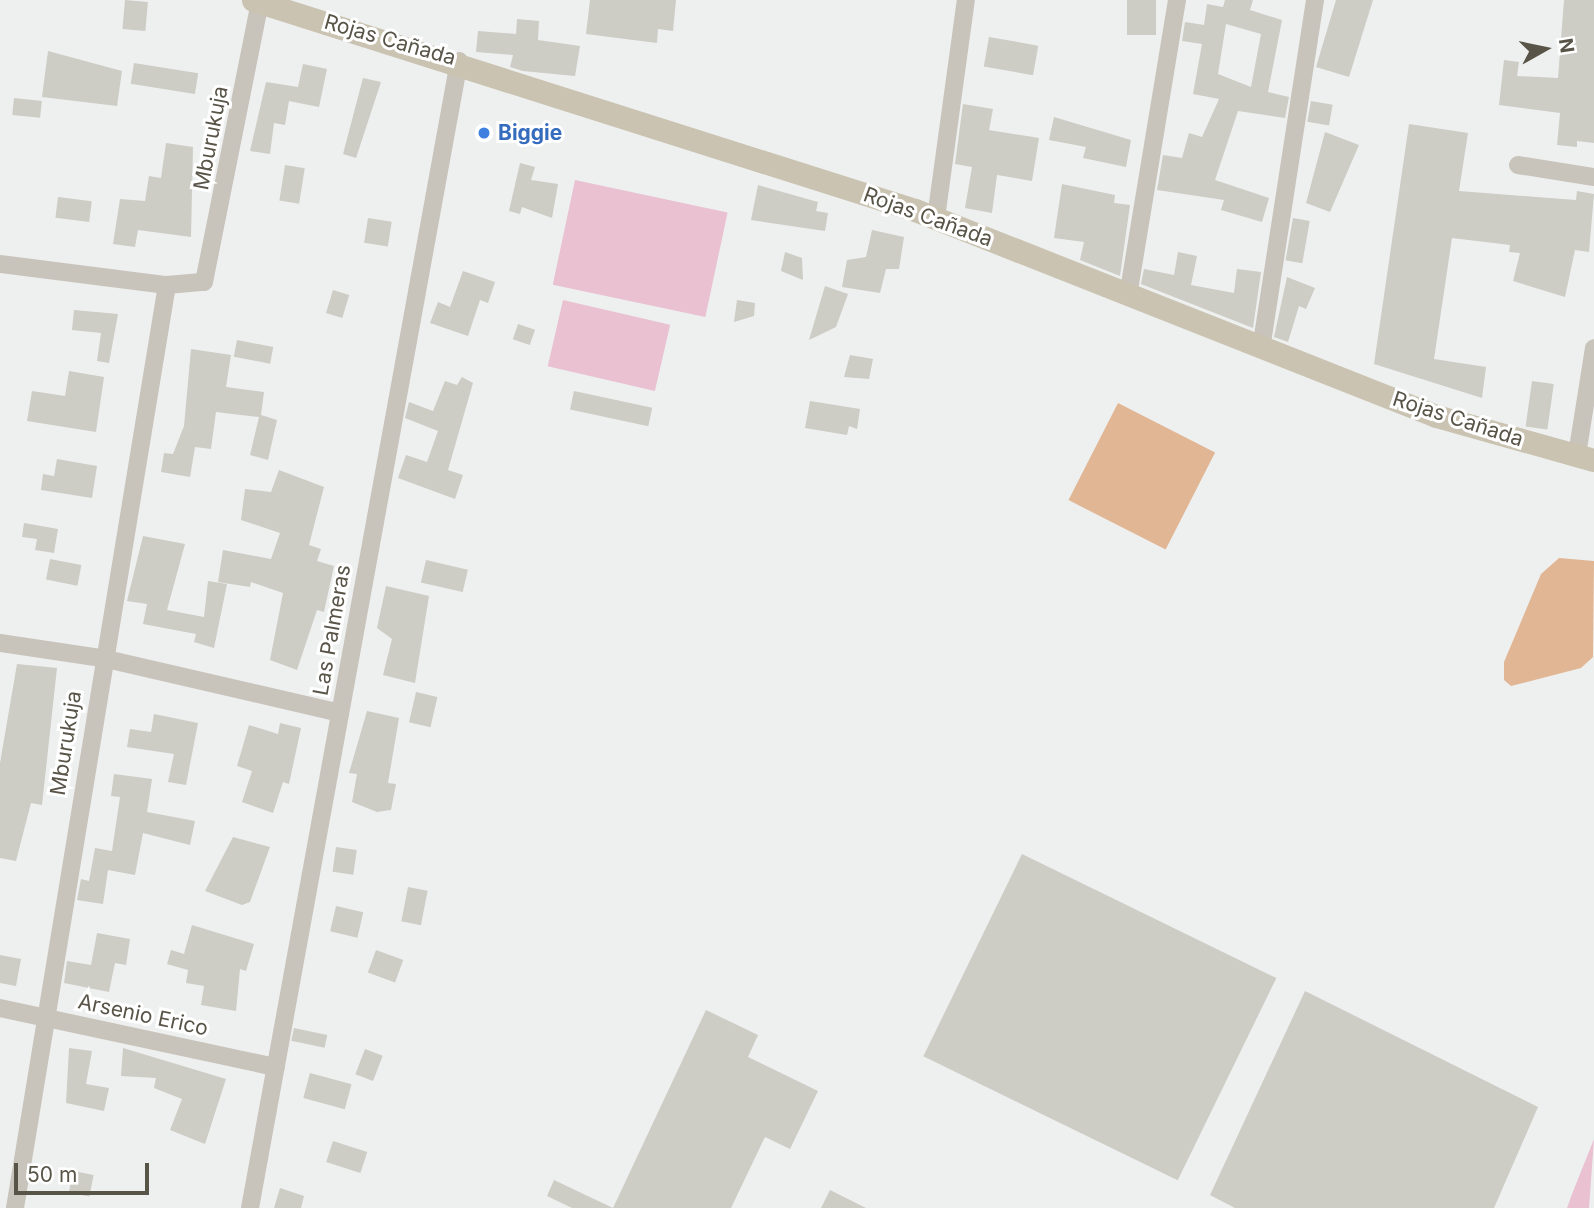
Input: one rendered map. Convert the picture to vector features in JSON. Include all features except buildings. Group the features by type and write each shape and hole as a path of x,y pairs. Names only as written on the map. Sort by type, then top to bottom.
{"main road":[{"name":"Rojas Cañada","path":"256,1 459,61 936,218 1261,349 1436,416 1586,458"}],"street":[{"path":"936,218 966,0"},
{"path":"1128,296 1177,0"},
{"path":"1261,349 1315,0"},
{"name":"Mburukuja","path":"15,1208 48,1018 102,658 167,285 204,282 256,1"},
{"name":"Las Palmeras","path":"250,1208 459,61"},
{"path":"1518,165 1594,177"},
{"path":"0,264 167,285"},
{"path":"1586,458 1594,348"},
{"path":"0,643 102,658 340,713"},
{"name":"Arsenio Erico","path":"0,1008 276,1067"}],"shaded area":[{"path":"575,180 728,212 705,317 553,285"},
{"path":"563,300 670,325 655,391 548,366"},
{"path":"1118,403 1215,452 1166,550 1069,500"},
{"path":"1559,558 1594,561 1593,657 1581,668 1511,686 1504,680 1504,662 1541,574"},
{"path":"1594,1139 1589,1208 1567,1208 1572,1194"}],"place":[{"name":"Biggie","path":"484,133"}]}
